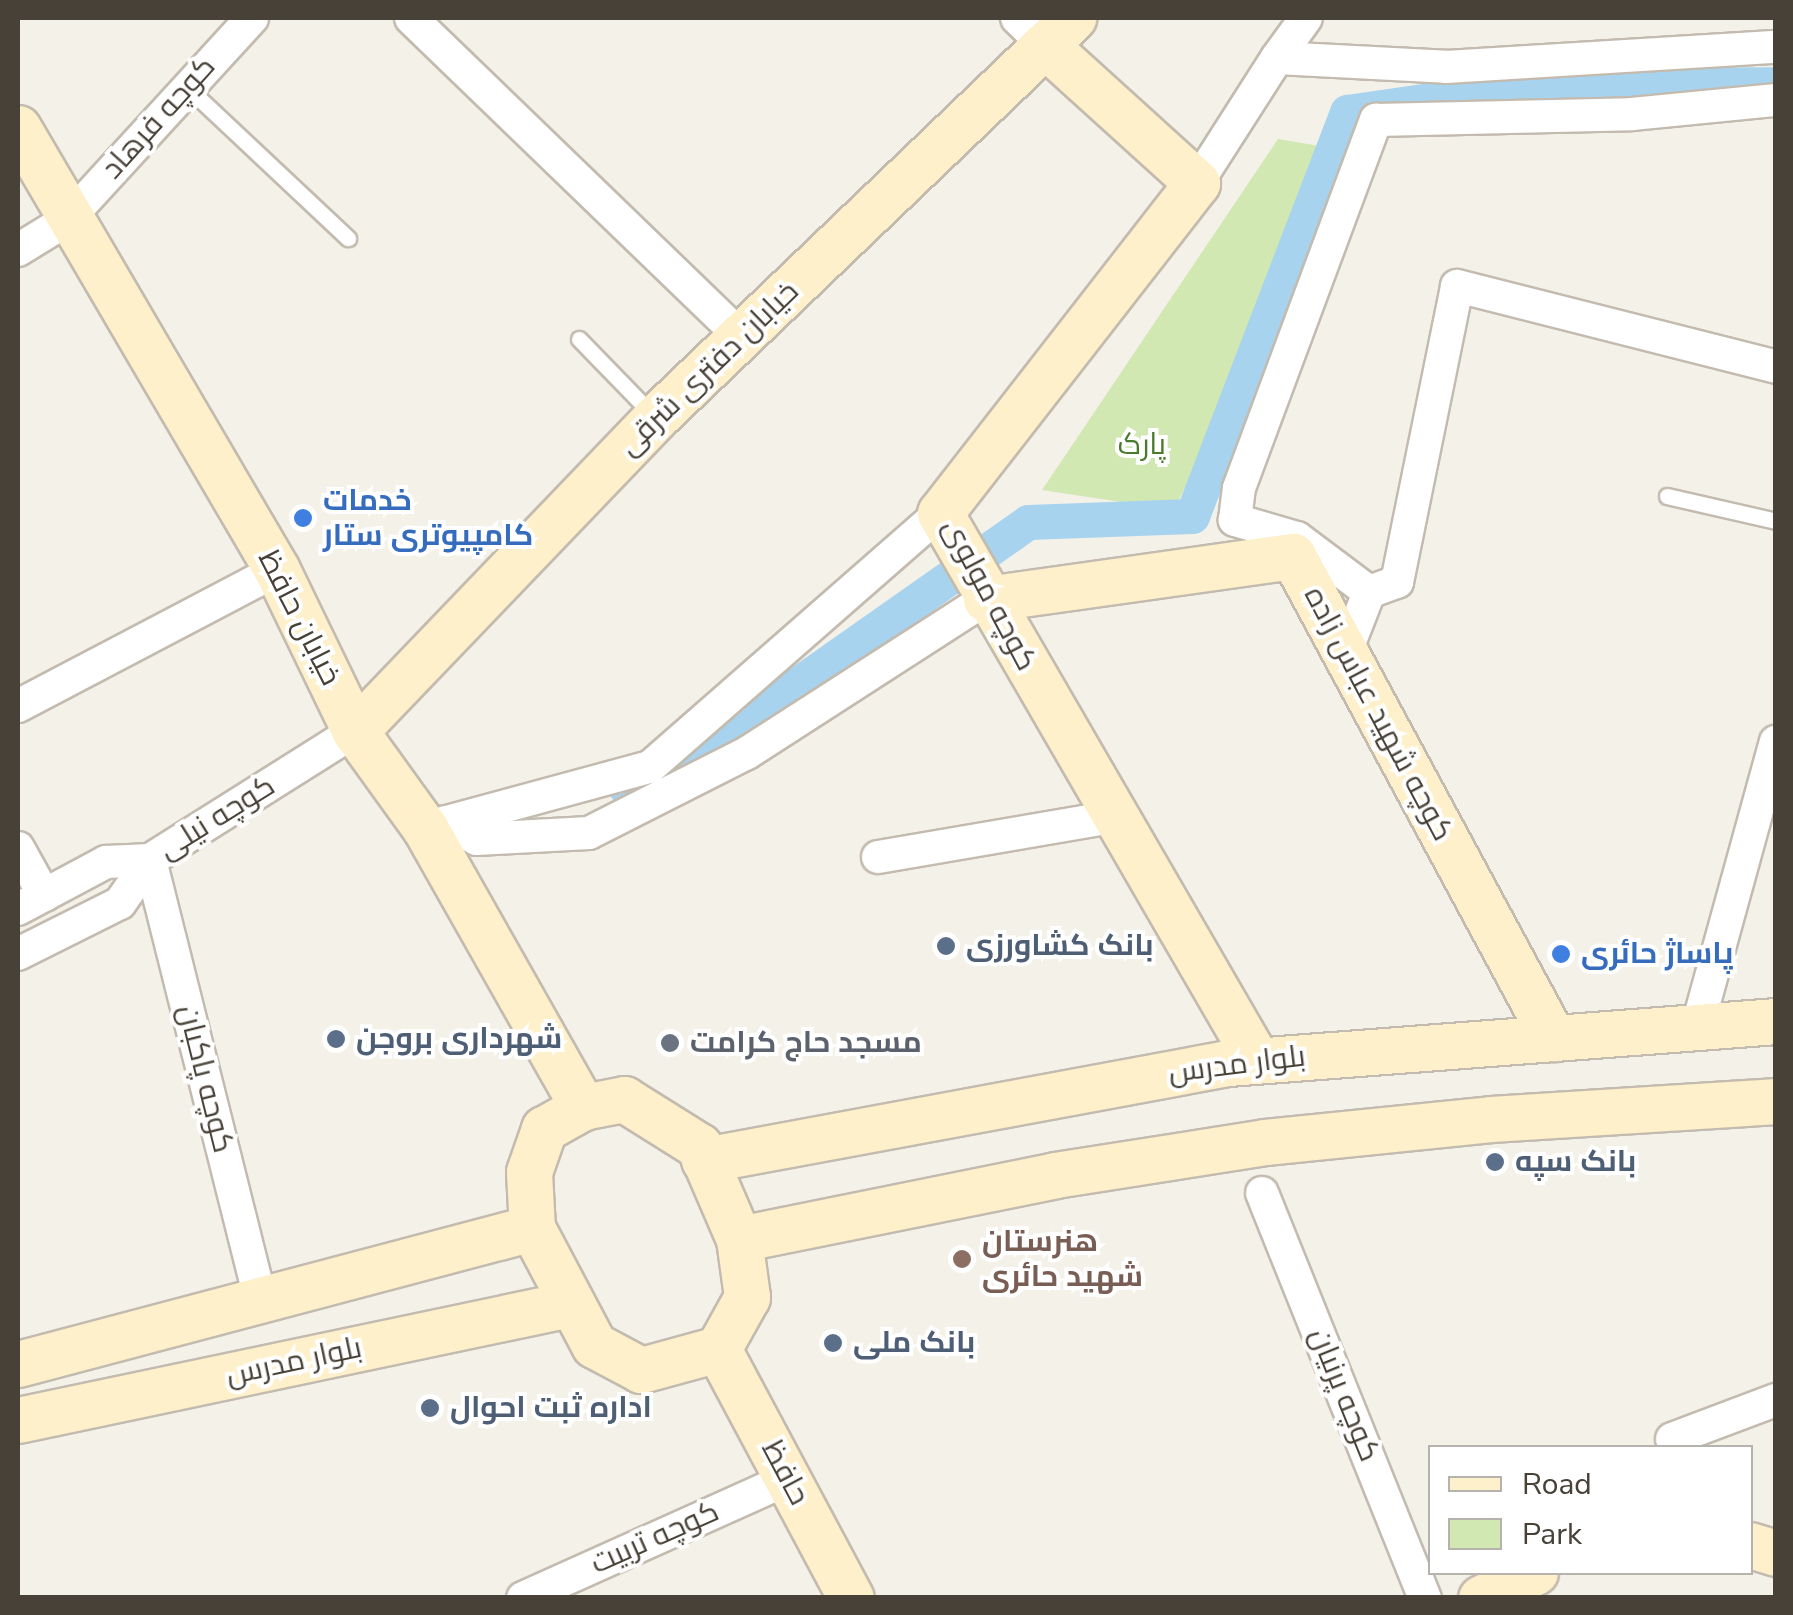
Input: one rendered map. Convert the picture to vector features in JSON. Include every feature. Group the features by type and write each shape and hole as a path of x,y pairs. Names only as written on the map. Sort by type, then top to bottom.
{"street":[{"name":"کوچه فرهاد","path":"18,250 67,220 252,18"},
{"path":"411,18 742,337"},
{"path":"1045,27 1197,183 1306,18"},
{"name":"خیابان دفتری شرقی","path":"356,731 656,418 742,337 1045,27"},
{"path":"1276,58 1446,67 1776,47"},
{"path":"1369,592 1297,538 1235,520 1239,488 1376,120 1632,114 1776,100"},
{"name":"خیابان حافظ","path":"18,128 67,220 277,570 356,731 435,825 583,1107"},
{"name":"کوچه مولوی","path":"1197,183 940,513 986,599 1257,1060"},
{"path":"1346,654 1369,592 1397,582 1456,286 1776,367"},
{"path":"435,825 650,767 940,513"},
{"name":"کوچه شهید عباس زاده","path":"986,599 1293,556 1553,1038"},
{"path":"18,706 277,570"},
{"path":"435,825 477,839 589,833 748,753 986,599"},
{"name":"کوچه نیلی","path":"31,902 106,862 150,860 356,731"},
{"path":"1697,1028 1776,742"},
{"path":"878,857 1117,816"},
{"path":"18,848 31,902"},
{"path":"18,954 120,903 150,860"},
{"name":"کوچه پاکبان","path":"150,860 260,1297"},
{"name":"بلوار مدرس","path":"704,1160 1257,1060 1776,1021"},
{"path":"624,1099 699,1146 704,1160 739,1239 747,1297 718,1349 641,1370 594,1345 570,1304 532,1228 529,1172 544,1129 583,1107 624,1099"},
{"path":"739,1239 1055,1174 1265,1142 1491,1119 1776,1102"},
{"name":"کوچه پرنیان","path":"1262,1193 1425,1598"},
{"path":"18,1364 532,1228"},
{"name":"بلوار مدرس","path":"18,1420 570,1304"},
{"name":"حافظ","path":"718,1349 851,1598"},
{"path":"1672,1439 1776,1400"},
{"name":"کوچه تربیت","path":"523,1598 788,1479"},
{"path":"1481,1598 1529,1575"}],"lane":[{"path":"187,86 348,238"},
{"path":"579,340 656,418"},
{"path":"1667,496 1776,521"}],"green space":[{"name":"پارک","path":"1278,139 1349,151 1174,510 1042,490"}],"waterway":[{"path":"626,788 668,775 1028,522 1192,516 1347,112 1534,85 1776,84"}],"place":[{"name":"خدمات کامپیوتری ستار","path":"303,518"},
{"name":"بانک کشاورزی","path":"946,946"},
{"name":"پاساژ حائری","path":"1561,954"},
{"name":"شهرداری بروجن","path":"336,1039"},
{"name":"مسجد حاج کرامت","path":"670,1043"},
{"name":"بانک سپه","path":"1495,1162"},
{"name":"هنرستان شهید حائری","path":"962,1259"},
{"name":"بانک ملی","path":"833,1343"},
{"name":"اداره ثبت احوال","path":"430,1408"}]}
